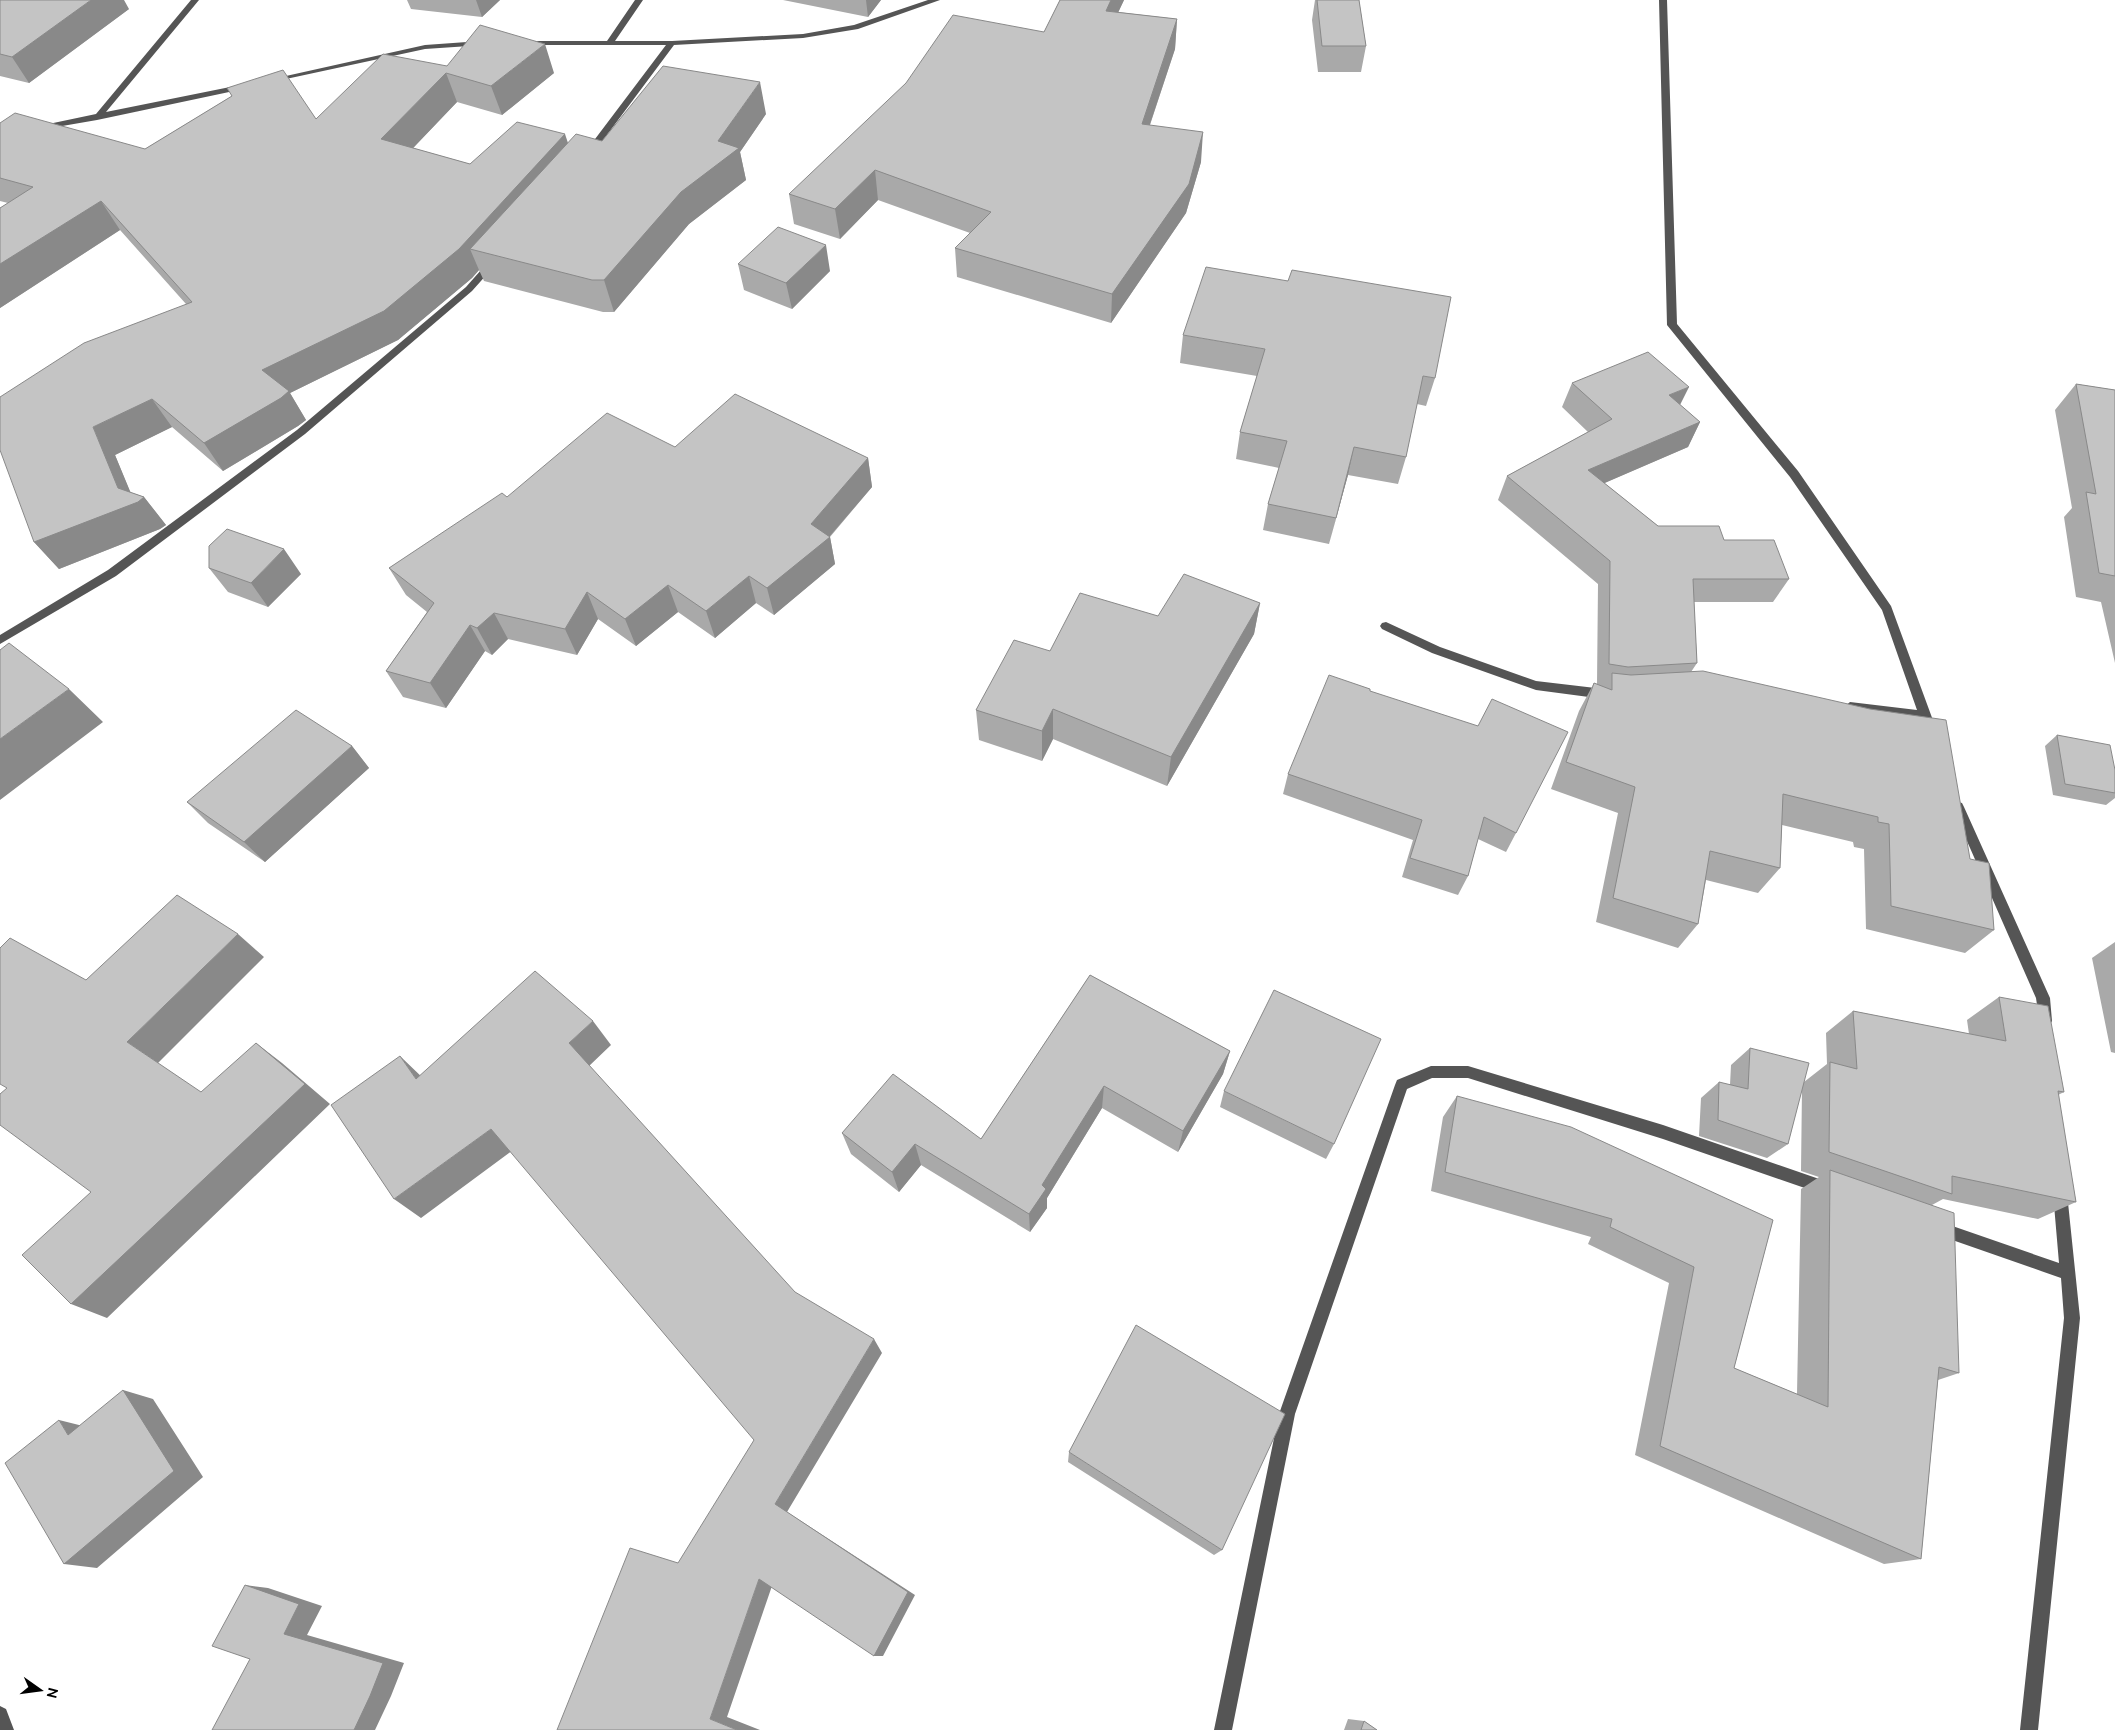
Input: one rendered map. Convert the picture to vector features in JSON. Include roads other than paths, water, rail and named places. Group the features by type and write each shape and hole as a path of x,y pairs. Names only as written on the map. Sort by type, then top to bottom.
{"street":[{"path":"97,118 194,0"},
{"path":"609,44 640,0"},
{"path":"521,43 672,43 803,36 855,27 936,0"},
{"path":"1663,0 1672,325 1794,474 1887,609 1938,750"},
{"path":"261,82 425,47 491,43"},
{"path":"582,163 672,43"},
{"path":"29,130 97,118 251,84"},
{"path":"0,640 112,573 301,432 469,289 502,252"},
{"path":"1386,626 1436,650 1536,685 1615,696"},
{"path":"1838,705 1925,715"},
{"path":"1953,794 2043,998 2046,1038"},
{"path":"1223,1730 1287,1414 1402,1085 1431,1072 1468,1072 1663,1132 1842,1194"},
{"path":"2029,1730 2072,1318 2060,1185"},
{"path":"1926,1224 2068,1273"},
{"path":"0,1715 4,1730"}]}
